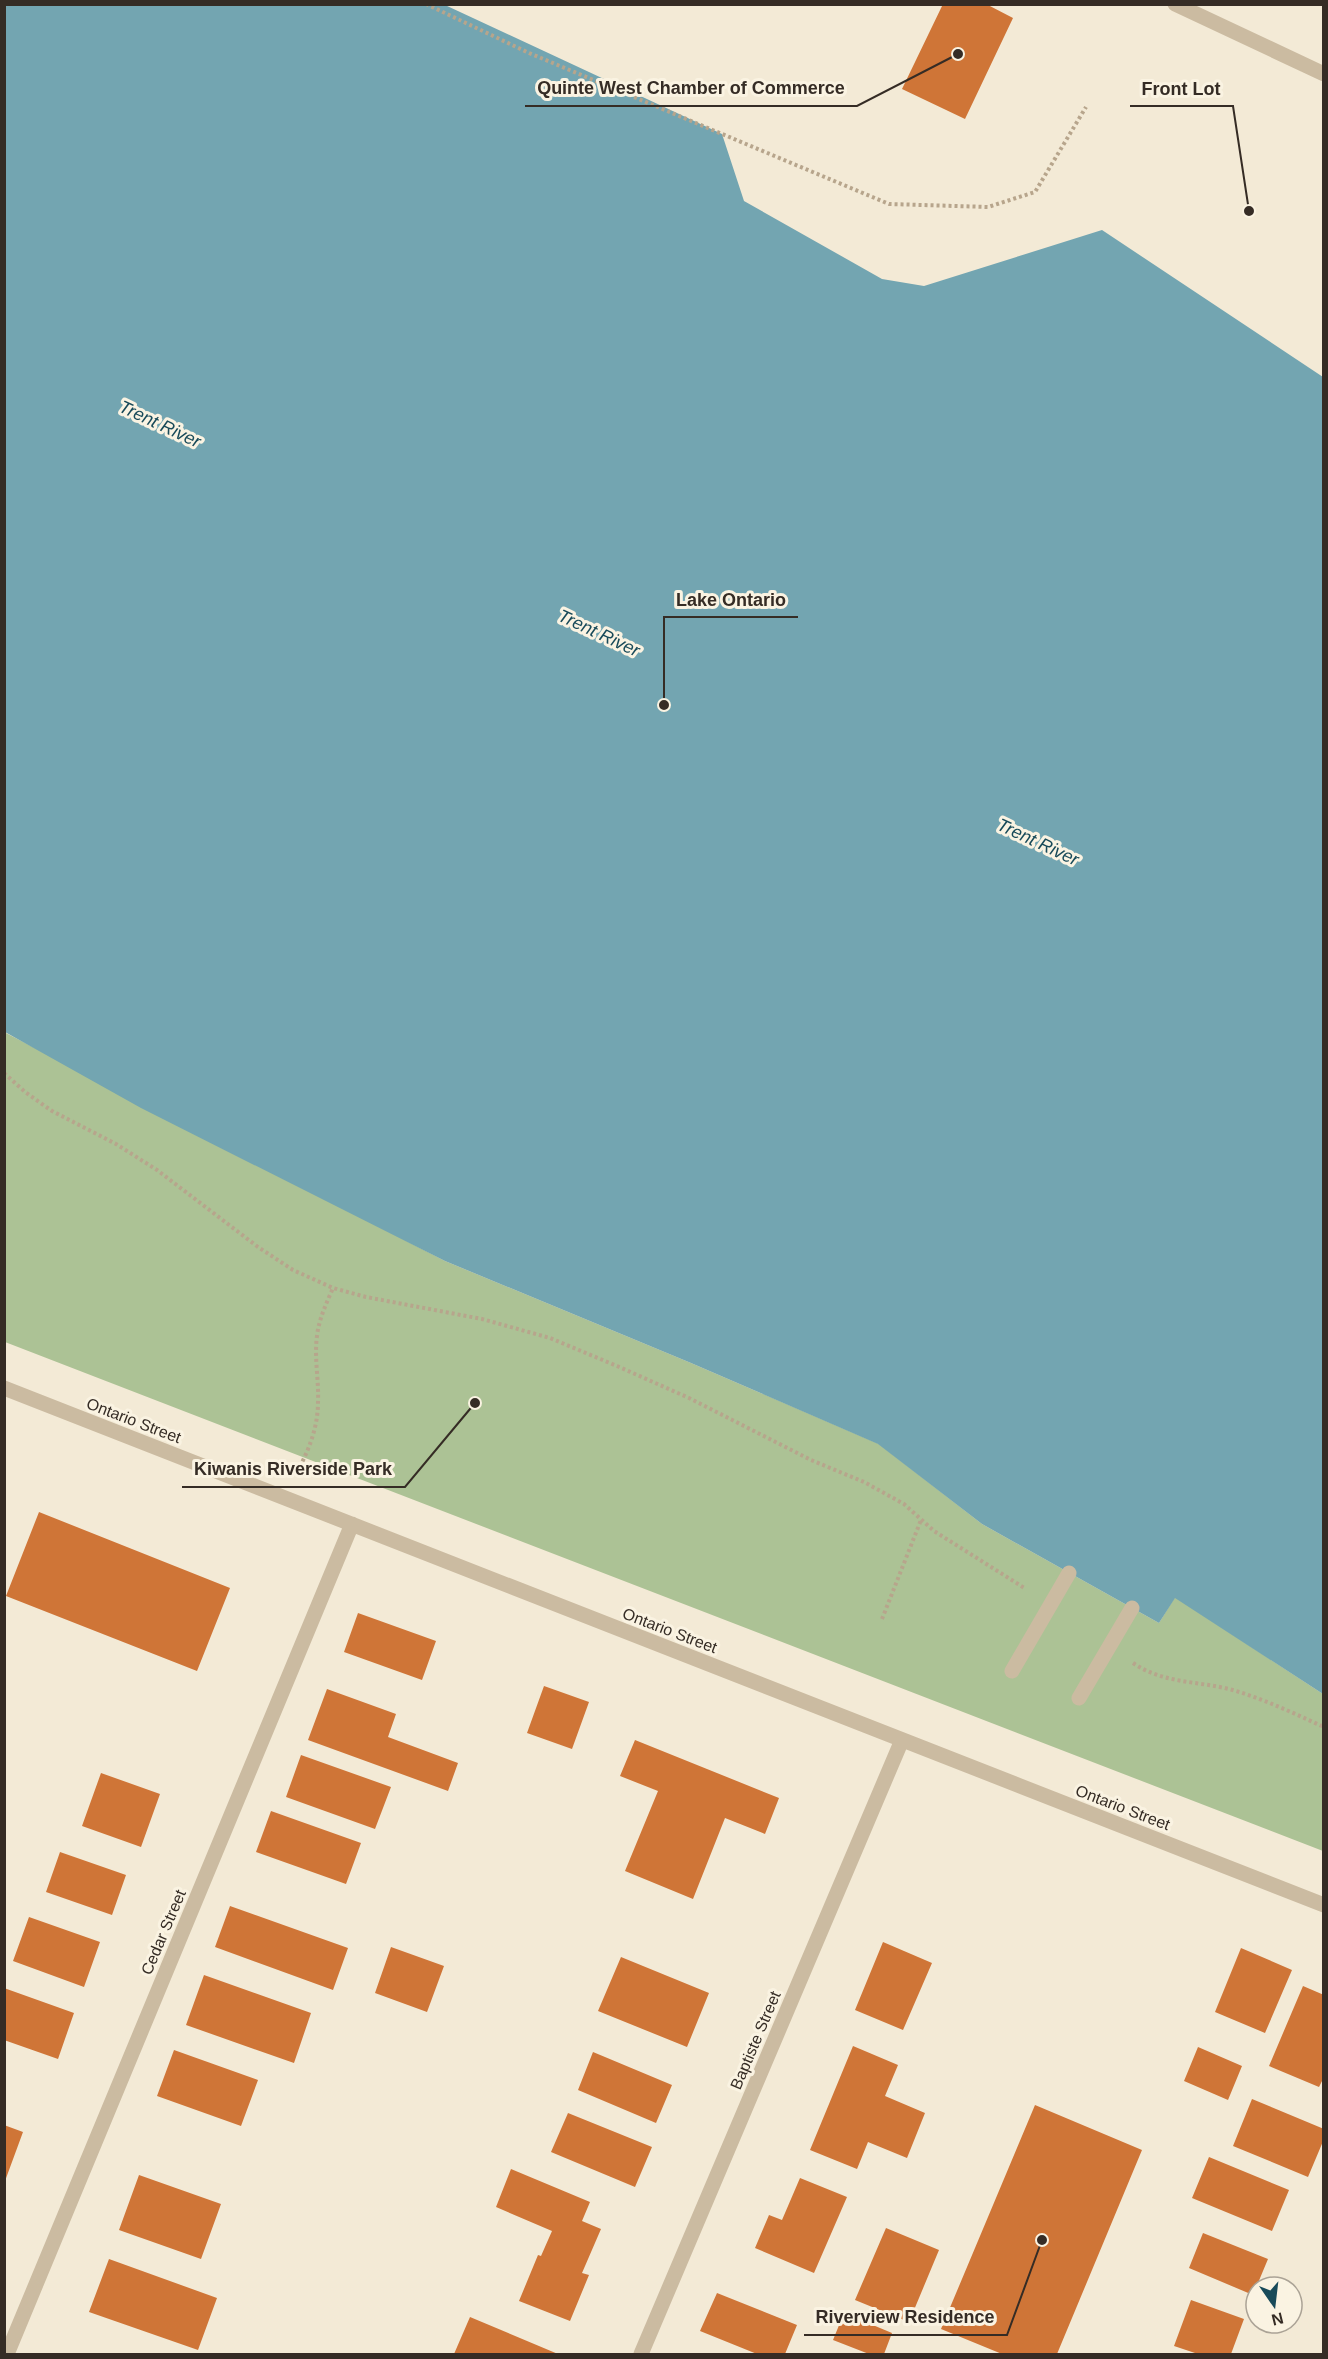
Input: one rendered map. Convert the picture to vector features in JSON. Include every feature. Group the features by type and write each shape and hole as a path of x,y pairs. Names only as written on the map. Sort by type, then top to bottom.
{"street":[{"path":"1175,4 1323,74"},
{"name":"Ontario Street","path":"4,1388 1323,1905"},
{"name":"Cedar Street","path":"8,2355 352,1524"},
{"path":"1012,1671 1069,1573"},
{"path":"1079,1698 1132,1608"},
{"name":"Baptiste Street","path":"641,2355 902,1740"}],"path":[{"path":"426,4 529,53 889,204 988,207 1035,192 1086,107"},
{"path":"4,1073 51,1111 116,1144 157,1170 231,1228 293,1270 333,1288 366,1297 482,1319 550,1338 689,1398 756,1433 864,1482 904,1504 944,1537 1051,1605"},
{"path":"284,1498 308,1451 316,1424 317,1335 333,1288"},
{"path":"882,1619 921,1520"},
{"path":"1112,1643 1133,1664 1148,1673 1166,1679 1207,1684 1232,1690 1273,1704 1323,1727"}],"green space":[{"path":"4,1032 445,1261 879,1444 982,1524 1159,1623 1175,1597 1323,1694 1323,1851 5,1342"}],"water":[{"name":"Trent River","path":"5,5 445,5 722,134 744,201 882,279 924,286 1102,230 1323,377 1323,1694 1175,1598 1159,1623 982,1524 878,1444 691,1363 445,1261 141,1108 5,1032"}],"building":[{"path":"943,4 986,4 1013,18 965,119 902,89"},
{"path":"39,1512 230,1588 197,1671 6,1596"},
{"path":"358,1613 436,1641 422,1680 344,1652"},
{"path":"544,1686 589,1702 572,1749 527,1733"},
{"path":"327,1689 396,1714 388,1737 458,1763 448,1791 308,1740"},
{"path":"635,1740 779,1798 765,1834 725,1818 693,1899 625,1871 658,1791 620,1776"},
{"path":"301,1755 391,1787 375,1829 286,1797"},
{"path":"101,1773 160,1794 141,1847 82,1826"},
{"path":"271,1811 361,1843 346,1884 256,1852"},
{"path":"60,1852 126,1875 112,1915 46,1892"},
{"path":"230,1906 348,1948 333,1990 215,1947"},
{"path":"29,1917 100,1942 84,1987 13,1961"},
{"path":"883,1942 932,1963 903,2030 855,2010"},
{"path":"391,1947 444,1966 427,2012 375,1993"},
{"path":"1241,1948 1292,1970 1265,2033 1215,2012"},
{"path":"621,1957 709,1993 687,2047 598,2011"},
{"path":"204,1975 311,2013 294,2063 186,2025"},
{"path":"1303,1986 1324,1995 1324,2077 1319,2087 1269,2066"},
{"path":"4,1988 74,2013 58,2059 4,2040"},
{"path":"853,2046 898,2065 885,2096 925,2113 907,2158 868,2142 857,2169 810,2150"},
{"path":"1198,2047 1242,2066 1228,2100 1184,2081"},
{"path":"174,2050 258,2080 241,2126 157,2096"},
{"path":"593,2052 672,2085 656,2123 578,2090"},
{"path":"1252,2099 1324,2129 1324,2139 1308,2177 1233,2146"},
{"path":"1035,2105 1142,2150 1057,2354 1002,2354 941,2329"},
{"path":"568,2113 652,2147 635,2187 551,2152"},
{"path":"4,2125 23,2132 5,2181 4,2181"},
{"path":"1209,2157 1289,2190 1272,2231 1192,2198"},
{"path":"511,2169 590,2202 582,2221 601,2229 582,2273 589,2275 570,2321 519,2301 538,2255 541,2256 552,2231 496,2207"},
{"path":"139,2175 221,2204 201,2259 119,2230"},
{"path":"800,2178 847,2197 814,2273 755,2248 769,2215 782,2220"},
{"path":"886,2228 939,2250 909,2322 855,2300"},
{"path":"1203,2233 1268,2259 1261,2275 1244,2275 1244,2291 1189,2268"},
{"path":"109,2259 217,2298 198,2350 89,2312"},
{"path":"717,2293 797,2325 785,2354 757,2354 700,2331"},
{"path":"1191,2300 1244,2319 1231,2354 1198,2354 1174,2346"},
{"path":"844,2313 892,2333 884,2354 869,2354 833,2340"},
{"path":"470,2317 558,2354 454,2354"}],"place":[{"name":"Quinte West Chamber of Commerce","path":"958,54"},
{"name":"Front Lot","path":"1249,211"},
{"name":"Lake Ontario","path":"664,705"},
{"name":"Kiwanis Riverside Park","path":"475,1403"},
{"name":"Riverview Residence","path":"1042,2240"}]}
